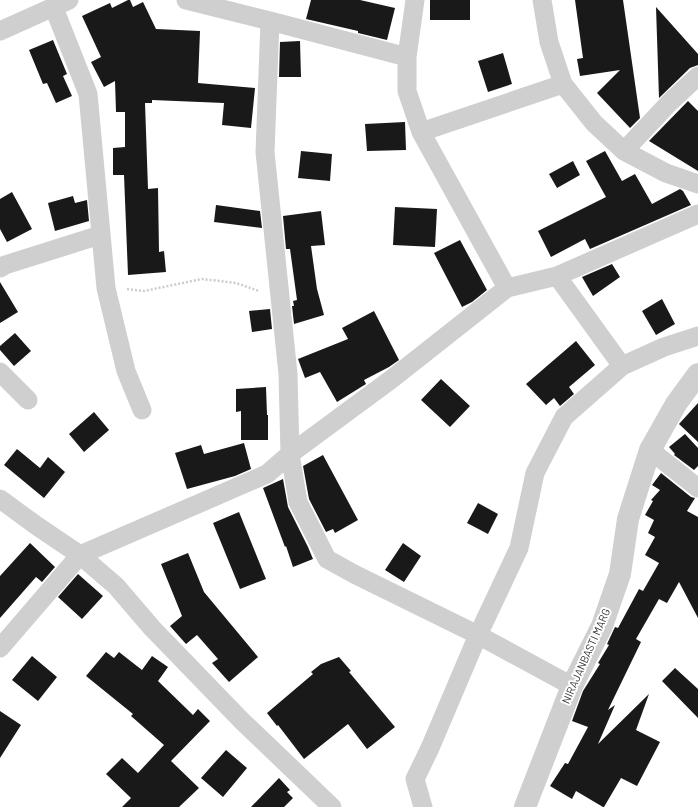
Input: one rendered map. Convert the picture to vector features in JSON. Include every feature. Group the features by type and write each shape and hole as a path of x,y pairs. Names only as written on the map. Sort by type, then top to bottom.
{"street":[{"path":"186,0 407,57"},
{"path":"415,0 407,57 407,91 421,132 507,288"},
{"path":"542,0 549,42 563,84 594,123 624,151 666,173 698,184"},
{"path":"0,31 62,4 88,94 106,288 126,371 142,410"},
{"path":"270,21 265,152 288,374 290,454 298,502 327,559 354,574 478,635 572,686"},
{"path":"624,151 669,103 698,76"},
{"path":"421,132 563,84"},
{"path":"0,648 80,555 267,474 290,454 393,378 507,288 556,276 698,214"},
{"path":"0,268 5,265 100,235"},
{"path":"556,276 622,366"},
{"path":"423,807 415,779 430,748 478,635 519,548 535,473 564,417 622,366 664,347 698,336"},
{"path":"0,372 28,400"},
{"name":"NIRAJANBASTI MARG","path":"525,807 572,686 602,626 620,574 628,519 650,450 676,404 698,374"},
{"path":"650,450 698,488"},
{"path":"0,499 80,555 116,586 152,628 242,721 332,807"}],"path":[{"path":"106,288 144,291 202,279 236,283 280,298"}],"building":[{"path":"130,0 133,7 143,2 156,29 200,31 198,83 255,88 251,128 222,125 224,103 152,100 152,103 145,103 148,189 158,188 159,252 164,251 166,272 128,275 124,175 113,175 113,148 125,147 125,112 116,112 115,81 104,87 91,62 101,57 82,16 110,3 112,8"},
{"path":"311,0 360,0 395,8 387,40 358,33 358,31 306,19"},
{"path":"430,0 470,0 470,20 430,20"},
{"path":"575,0 623,0 640,118 630,128 597,93 620,70 580,76 577,59 583,58"},
{"path":"656,7 698,54 698,65 690,68 659,98"},
{"path":"53,40 67,74 63,76 72,96 56,103 47,83 43,84 29,50"},
{"path":"300,41 301,77 279,77 280,42"},
{"path":"503,53 512,84 488,92 478,61"},
{"path":"688,101 698,111 698,171 649,141"},
{"path":"405,122 406,150 367,151 365,124"},
{"path":"301,151 332,154 330,181 298,178"},
{"path":"605,151 622,181 635,174 652,204 680,189 683,191 691,205 590,249 585,239 551,257 538,231 606,197 586,161"},
{"path":"573,161 580,175 557,188 549,174"},
{"path":"12,192 32,229 7,242 0,229 0,199"},
{"path":"73,196 75,203 87,200 89,221 55,231 48,203"},
{"path":"216,205 260,211 262,228 214,222"},
{"path":"395,207 437,209 435,247 393,245"},
{"path":"321,211 325,245 311,246 317,289 324,315 294,324 292,306 294,306 293,301 297,300 290,249 286,249 283,216"},
{"path":"460,240 487,290 472,302 462,307 434,253"},
{"path":"612,264 620,277 593,296 582,277"},
{"path":"0,282 18,312 0,323"},
{"path":"662,299 675,324 656,335 642,311"},
{"path":"270,309 272,329 252,332 249,311"},
{"path":"374,311 399,360 364,380 366,384 337,402 320,372 305,378 298,359 348,339 342,328"},
{"path":"15,333 31,351 14,366 0,350 0,346"},
{"path":"576,341 595,365 569,387 574,394 560,406 554,398 546,405 526,384"},
{"path":"441,379 470,406 450,427 421,400"},
{"path":"266,387 268,440 241,440 241,411 236,412 236,389"},
{"path":"698,403 698,442 679,424"},
{"path":"94,412 109,430 84,452 69,434"},
{"path":"685,434 698,448 698,466 694,470 674,455 675,454 669,447"},
{"path":"244,443 251,469 235,476 187,489 175,453 201,445 204,454"},
{"path":"17,449 40,468 48,457 65,472 44,498 4,465"},
{"path":"323,455 358,520 335,533 333,529 326,532 309,499 303,466"},
{"path":"661,473 691,497 695,498 687,511 698,517 698,618 679,582 667,603 659,599 636,639 641,642 608,710 615,705 598,744 649,694 636,730 660,742 637,786 621,778 603,807 576,791 572,799 550,786 565,763 568,764 588,727 572,721 583,691 600,664 598,663 609,645 607,644 615,627 618,628 639,589 643,591 659,563 645,555 655,537 648,533 654,520 645,515 653,501 651,500 660,490 652,485"},
{"path":"283,479 288,507 313,559 293,567 263,488"},
{"path":"478,503 498,514 488,534 467,523"},
{"path":"239,512 266,579 240,589 213,523"},
{"path":"30,543 55,567 42,582 36,577 0,618 0,576"},
{"path":"403,543 421,556 404,582 385,570"},
{"path":"188,553 204,592 258,657 229,682 212,663 218,659 197,635 186,644 170,626 182,616 161,564"},
{"path":"78,574 103,596 82,619 58,597"},
{"path":"106,652 114,658 119,652 142,670 152,656 168,667 158,681 193,715 198,709 210,721 171,761 199,788 179,807 122,807 131,798 106,774 122,758 138,773 164,745 131,716 133,714 86,676"},
{"path":"32,656 57,677 38,701 12,680"},
{"path":"339,657 351,671 349,672 395,727 367,749 348,724 304,759 267,713 313,674 311,672 321,664"},
{"path":"675,668 698,689 698,718 662,681"},
{"path":"0,711 21,725 0,758"},
{"path":"226,750 247,768 223,797 201,778"},
{"path":"279,778 290,790 287,792 293,798 284,807 251,807"}]}
